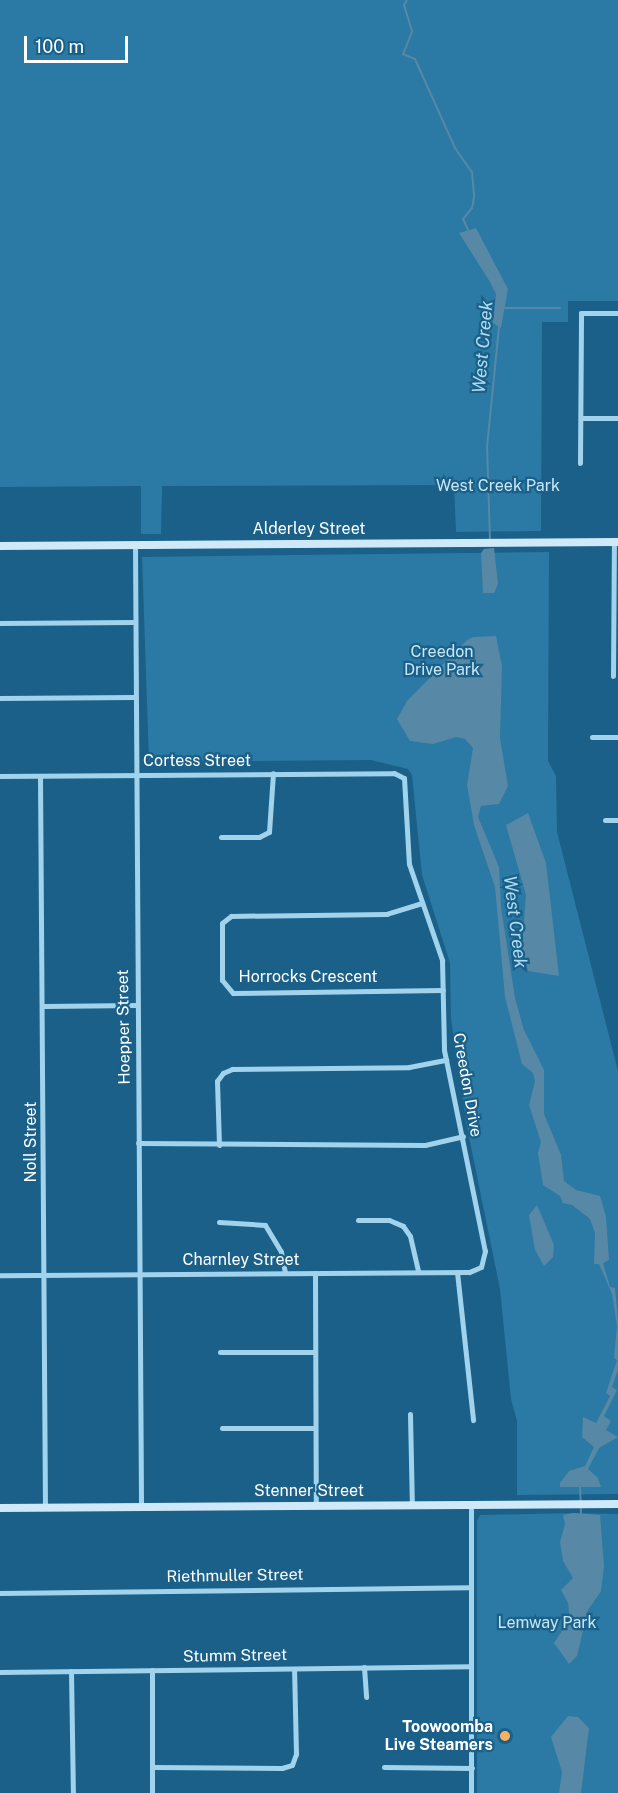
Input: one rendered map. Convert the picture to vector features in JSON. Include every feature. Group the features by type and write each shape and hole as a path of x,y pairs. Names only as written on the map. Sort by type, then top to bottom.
{"main road":[{"name":"Alderley Street","path":"0,546 616,542"},
{"name":"Stenner Street","path":"0,1508 618,1504"}],"street":[{"path":"580,463 581,313 618,313"},
{"path":"582,418 618,418"},
{"path":"614,676 616,542"},
{"name":"Hoepper Street","path":"135,546 141,1507"},
{"path":"0,624 135,622"},
{"path":"0,698 135,696"},
{"path":"592,737 618,737"},
{"name":"Cortess Street","path":"0,776 394,772"},
{"name":"Creedon Drive","path":"394,772 404,778 407,787 409,864 442,960 446,1060 485,1251 481,1267"},
{"path":"220,837 260,837 269,832 273,773"},
{"name":"Noll Street","path":"40,776 44,1006 45,1508"},
{"path":"605,820 618,820"},
{"name":"Horrocks Crescent","path":"422,903 387,914 231,916 222,923 222,980 233,993 442,990"},
{"path":"44,1006 137,1005"},
{"path":"219,1145 217,1081 232,1069 409,1067 446,1060"},
{"path":"138,1143 425,1145 462,1137"},
{"path":"358,1220 389,1220 403,1226 410,1236 418,1272"},
{"path":"219,1222 265,1225 281,1252 285,1273"},
{"name":"Charnley Street","path":"0,1275 458,1272 481,1267"},
{"path":"458,1272 472,1420"},
{"path":"315,1273 316,1506"},
{"path":"220,1352 315,1352"},
{"path":"410,1414 412,1506"},
{"path":"222,1428 315,1428"},
{"path":"471,1505 471,1793"},
{"name":"Riethmuller Street","path":"0,1593 470,1587"},
{"name":"Stumm Street","path":"0,1672 471,1666"},
{"path":"364,1667 366,1697"},
{"path":"153,1767 282,1768 292,1764 296,1754 294,1669"},
{"path":"152,1670 153,1793"},
{"path":"71,1671 73,1793"},
{"path":"384,1767 471,1768"}],"green space":[{"name":"West Creek Park","path":"0,0 618,0 618,301 568,301 568,322 542,322 541,531 456,532 454,485 162,486 161,534 141,534 141,486 0,487"},
{"name":"Creedon Drive Park","path":"549,552 548,761 556,776 557,832 618,1071 618,1494 517,1495 517,1421 511,1399 500,1289 466,1122 451,1019 450,963 422,875 412,775 408,769 371,760 149,762 142,557"},
{"name":"Lemway Park","path":"618,1514 618,1793 477,1793 477,1521 480,1515"}],"shaded area":[{"path":"476,228 508,289 501,328 493,323 496,294 459,233"},
{"path":"494,548 498,584 494,593 483,593 481,553 484,549"},
{"path":"496,636 502,666 500,738 508,786 499,804 481,806 478,817 499,867 501,907 515,998 524,1030 544,1070 544,1114 561,1155 564,1181 576,1190 600,1196 606,1217 609,1260 603,1263 610,1287 615,1288 618,1320 618,1370 612,1387 617,1390 604,1416 611,1421 606,1430 618,1437 599,1448 588,1469 598,1478 601,1487 560,1487 560,1483 569,1471 585,1466 594,1447 582,1437 583,1417 596,1423 610,1396 606,1393 617,1360 614,1358 617,1326 612,1294 599,1264 594,1264 595,1233 590,1219 572,1205 563,1203 560,1196 543,1185 538,1153 541,1142 529,1105 535,1081 533,1073 522,1064 505,997 495,887 474,825 467,785 473,748 465,739 456,737 433,744 410,741 397,719 407,701 466,641 473,637"},
{"path":"528,813 546,863 559,976 528,971 522,947 526,895 506,825"},
{"path":"537,1205 554,1245 553,1257 544,1266 535,1250 529,1215"},
{"path":"574,1513 600,1515 604,1566 601,1591 588,1610 577,1656 569,1664 554,1643 570,1619 568,1603 561,1590 573,1578 563,1561 560,1542 565,1524 563,1515"},
{"path":"568,1716 578,1717 589,1728 581,1793 559,1793 562,1772 551,1737"}],"waterway":[{"name":"West Creek","path":"407,0 404,5 412,32 403,54 415,59 455,148 472,172 474,197 472,208 463,219 469,232"},
{"path":"505,308 560,308"},
{"name":"West Creek","path":"490,540 487,447 499,327"},
{"name":"West Creek","path":"580,1485 581,1515"}],"place":[{"name":"Toowoomba Live Steamers","path":"505,1736"}]}
